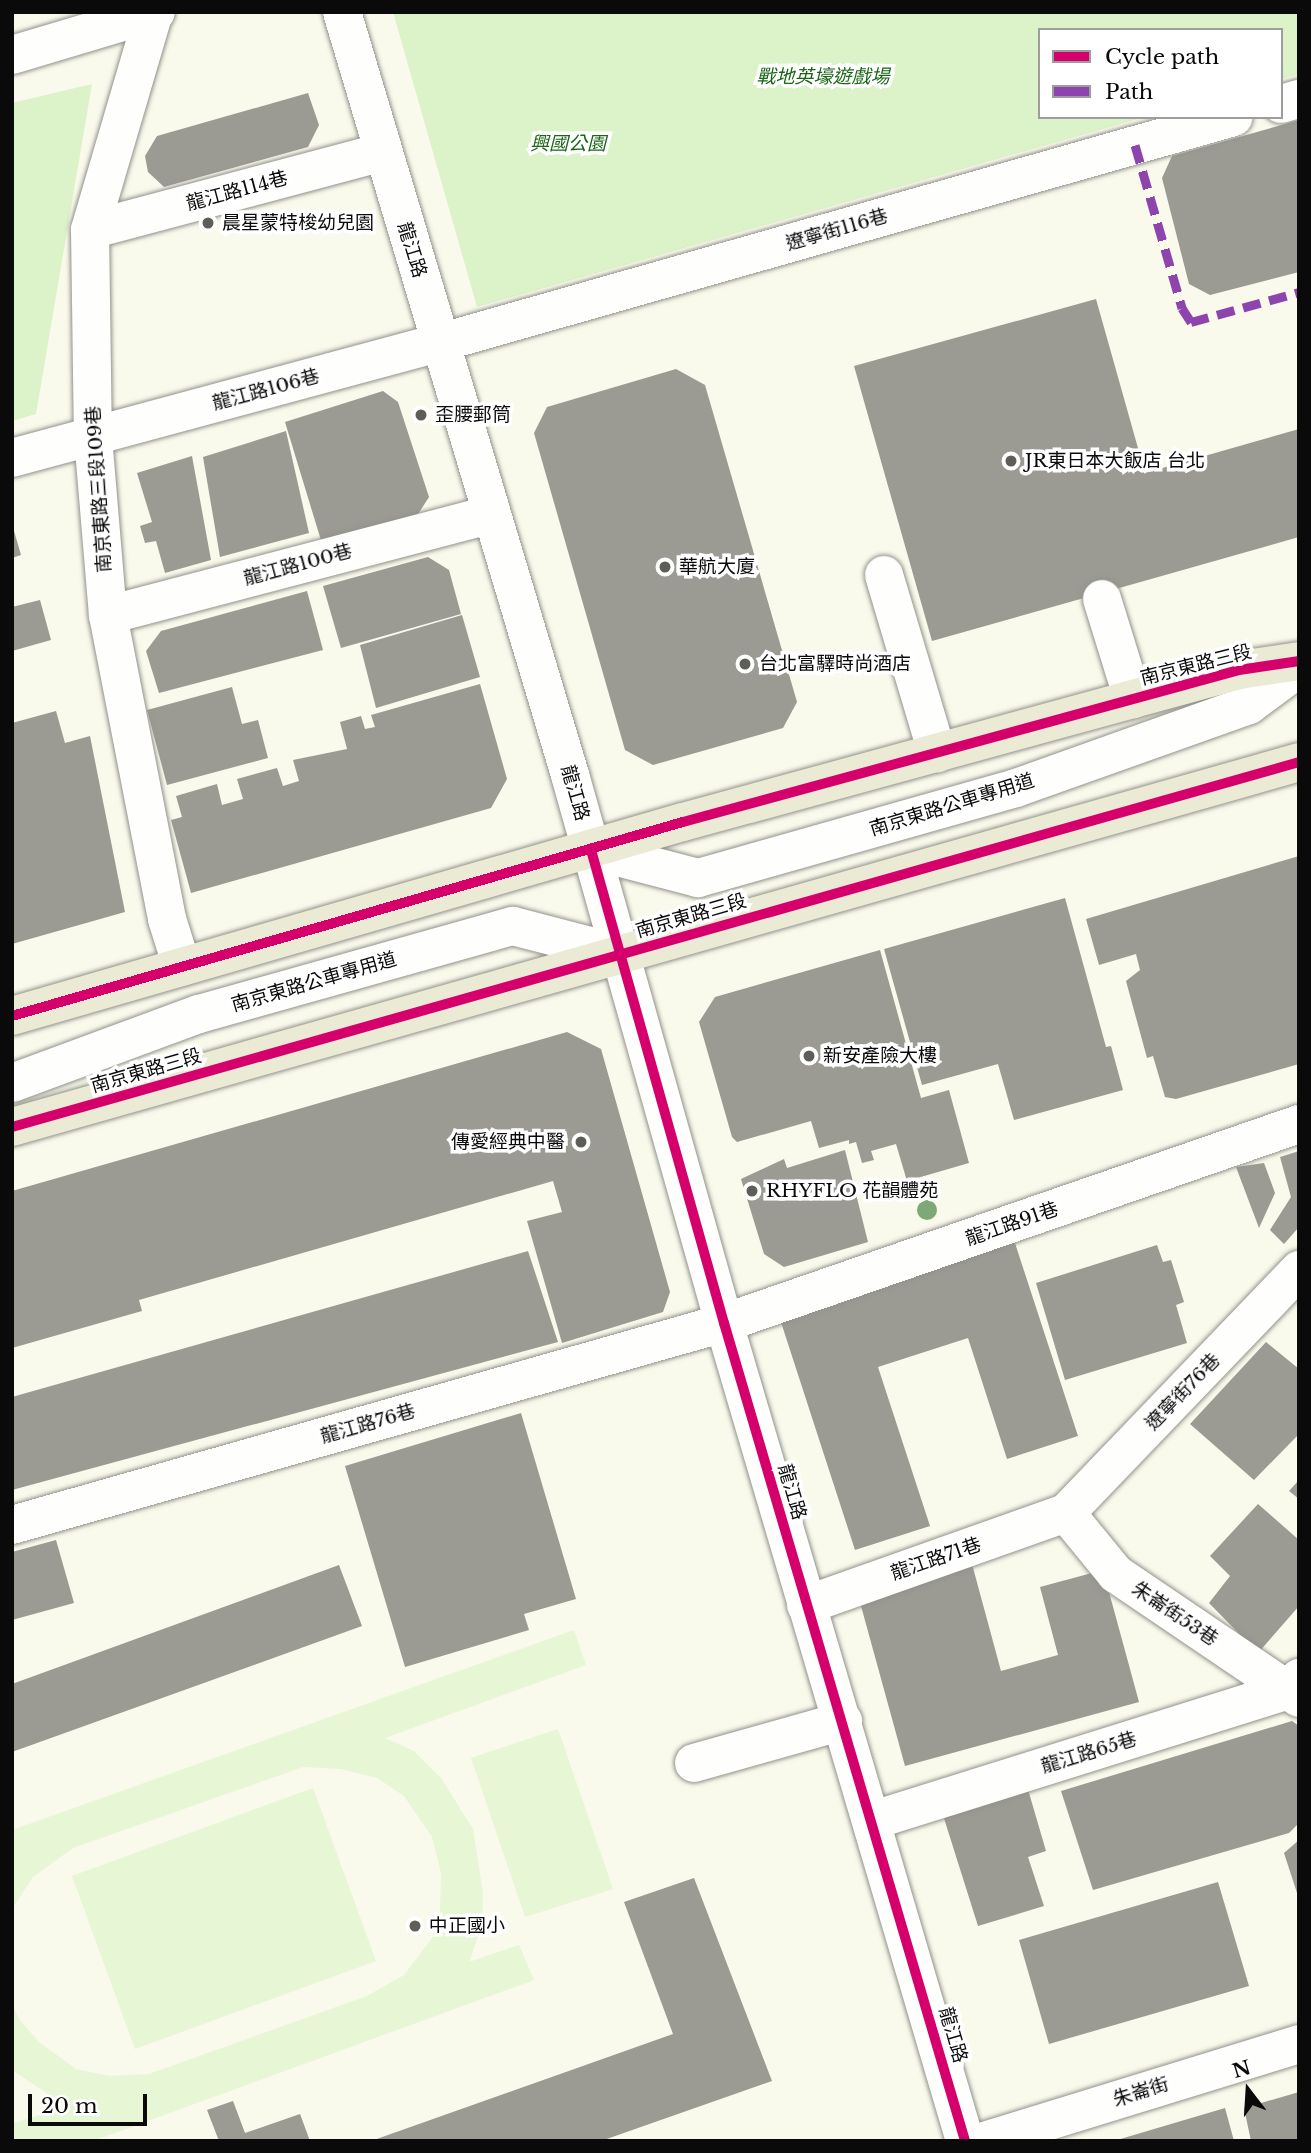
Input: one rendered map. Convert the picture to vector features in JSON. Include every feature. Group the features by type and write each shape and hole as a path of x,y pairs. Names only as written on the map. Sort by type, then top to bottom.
{"main road":[{"name":"南京東路三段","path":"12,1016 937,752 1240,670 1299,661"},
{"name":"南京東路三段","path":"12,1127 1299,762"}],"street":[{"path":"12,55 154,12"},
{"name":"南京東路三段109巷","path":"154,12 90,230 93,437 108,615 167,919 182,967"},
{"name":"龍江路","path":"342,12 489,515 591,850 724,1323 806,1605 874,1820 965,2141"},
{"name":"遼寧街116巷","path":"439,343 1227,119"},
{"name":"龍江路114巷","path":"90,230 383,152"},
{"name":"龍江路106巷","path":"12,458 439,343"},
{"name":"龍江路100巷","path":"108,615 489,515"},
{"path":"884,575 937,752"},
{"path":"1102,599 1133,699"},
{"name":"南京東路公車專用道","path":"591,850 698,878 1016,788 1249,705 1299,668"},
{"name":"南京東路公車專用道","path":"12,1083 199,1014 513,926 621,954"},
{"name":"龍江路91巷","path":"724,1323 1299,1124"},
{"name":"遼寧街76巷","path":"1066,1513 1299,1270"},
{"name":"龍江路76巷","path":"12,1525 724,1323"},
{"name":"龍江路71巷","path":"806,1605 1066,1513"},
{"name":"朱崙街53巷","path":"1066,1513 1116,1574 1295,1688"},
{"name":"龍江路65巷","path":"874,1820 1295,1688"},
{"path":"694,1763 842,1721"},
{"name":"朱崙街","path":"984,2141 1299,2044"}],"green space":[{"name":"興國公園","path":"393,12 1299,12 1299,74 1283,78 1283,28 1038,28 1038,119 1138,119 477,307"},
{"path":"92,84 36,414 12,421 12,103"},
{"path":"574,1630 586,1665 385,1738 414,1751 441,1778 473,1829 483,1893 482,1926 469,1962 519,1945 534,1980 93,2141 12,2141 12,2124 66,2106 12,2070 12,2004 19,2019 40,2043 76,2069 110,2076 149,2074 367,1996 404,1975 433,1937 440,1911 441,1873 432,1837 404,1796 377,1778 341,1769 303,1767 73,1848 33,1877 12,1909 12,1830"},
{"path":"558,1729 613,1889 525,1917 471,1758"},
{"path":"313,1788 376,1961 135,2049 72,1876"}],"building":[{"path":"308,93 319,125 308,147 164,187 148,172 145,156 157,136"},
{"path":"1299,120 1299,272 1210,295 1189,284 1162,178 1172,156"},
{"name":"JR東日本大飯店 台北","path":"1096,299 1145,473 1299,429 1299,537 932,641 854,366"},
{"name":"華航大廈","path":"676,369 705,385 797,702 783,728 653,765 625,750 534,433 547,407"},
{"path":"383,391 398,402 429,497 413,522 323,547 285,422"},
{"path":"286,431 309,533 220,557 203,457"},
{"path":"192,456 211,560 165,573 156,541 145,543 140,526 152,522 137,473"},
{"path":"12,524 21,555 12,558"},
{"path":"428,557 449,570 461,614 341,648 323,586"},
{"path":"307,591 323,650 159,693 146,651 161,631"},
{"path":"40,600 51,640 12,651 12,607"},
{"path":"462,615 480,677 376,708 360,645"},
{"path":"480,684 507,779 491,808 191,893 171,820 182,817 176,796 217,784 222,805 243,799 237,779 277,768 283,786 299,781 293,760 347,749 340,722 361,716 365,729 375,727 371,715"},
{"path":"232,687 242,724 258,720 268,758 167,785 147,710"},
{"path":"56,711 65,743 90,736 125,912 12,944 12,723"},
{"path":"1299,856 1299,1064 1176,1099 1165,1097 1153,1056 1147,1058 1126,981 1140,970 1136,954 1099,965 1086,919"},
{"path":"1065,898 1106,1047 1111,1046 1123,1090 1014,1120 998,1064 922,1085 884,949"},
{"name":"新安產險大樓","path":"880,950 921,1098 949,1090 969,1163 907,1181 896,1144 871,1151 874,1160 862,1163 856,1142 849,1144 849,1140 819,1148 811,1121 737,1142 732,1137 699,1022 715,997"},
{"path":"567,1032 601,1049 670,1292 663,1312 562,1343 527,1221 562,1212 553,1181 139,1300 142,1311 12,1348 12,1191"},
{"path":"845,1150 868,1242 784,1267 764,1254 741,1179 784,1159 787,1168"},
{"path":"1299,1151 1299,1227 1284,1244 1270,1230 1291,1197 1280,1157"},
{"path":"1264,1163 1275,1193 1259,1228 1236,1167"},
{"path":"1013,1237 1078,1436 1007,1459 968,1338 878,1367 930,1526 855,1550 778,1313"},
{"path":"1157,1245 1163,1262 1171,1260 1184,1302 1176,1305 1187,1343 1065,1380 1036,1283"},
{"path":"528,1251 558,1342 12,1490 12,1397"},
{"path":"1266,1342 1299,1369 1299,1434 1254,1480 1190,1424"},
{"path":"521,1413 576,1599 524,1614 529,1630 405,1667 345,1466"},
{"path":"1299,1480 1299,1499 1289,1491"},
{"path":"1258,1504 1299,1540 1299,1606 1258,1653 1209,1603 1230,1576 1210,1556"},
{"path":"56,1540 74,1603 12,1620 12,1552"},
{"path":"972,1564 1001,1671 1058,1655 1040,1587 1103,1570 1139,1702 905,1766 858,1595"},
{"path":"339,1565 362,1626 12,1752 12,1684"},
{"path":"1292,1721 1299,1726 1299,1823 1289,1833 1093,1890 1061,1791"},
{"path":"1027,1786 1046,1851 1028,1857 1044,1906 978,1926 942,1812"},
{"path":"1299,1840 1299,1896 1298,1896 1284,1853"},
{"path":"694,1878 772,2081 601,2141 371,2141 673,2034 624,1902"},
{"path":"1218,1882 1249,1986 1049,2044 1019,1940"},
{"path":"1299,2092 1299,2141 1251,2141 1244,2108"},
{"path":"233,2101 245,2133 300,2114 310,2141 219,2141 207,2110"},
{"path":"1225,2108 1234,2141 1117,2141 1117,2140"}],"marked path":[{"path":"1135,145 1182,308 1191,322 1299,292"}],"cycle path":[{"path":"12,1016 683,822 1239,670 1299,661"},
{"path":"12,1127 1299,762"},
{"path":"591,850 724,1323 965,2141"}],"place":[{"name":"晨星蒙特梭幼兒園","path":"208,223"},
{"name":"歪腰郵筒","path":"421,415"},
{"name":"JR東日本大飯店 台北","path":"1011,461"},
{"name":"華航大廈","path":"665,567"},
{"name":"台北富驛時尚酒店","path":"745,664"},
{"name":"新安產險大樓","path":"809,1056"},
{"name":"傳愛經典中醫","path":"581,1142"},
{"name":"RHYFLO 花韻體苑","path":"752,1191"},
{"name":"中正國小","path":"415,1926"}],"park label":[{"name":"戰地英壕遊戲場","path":"823,77"}]}
